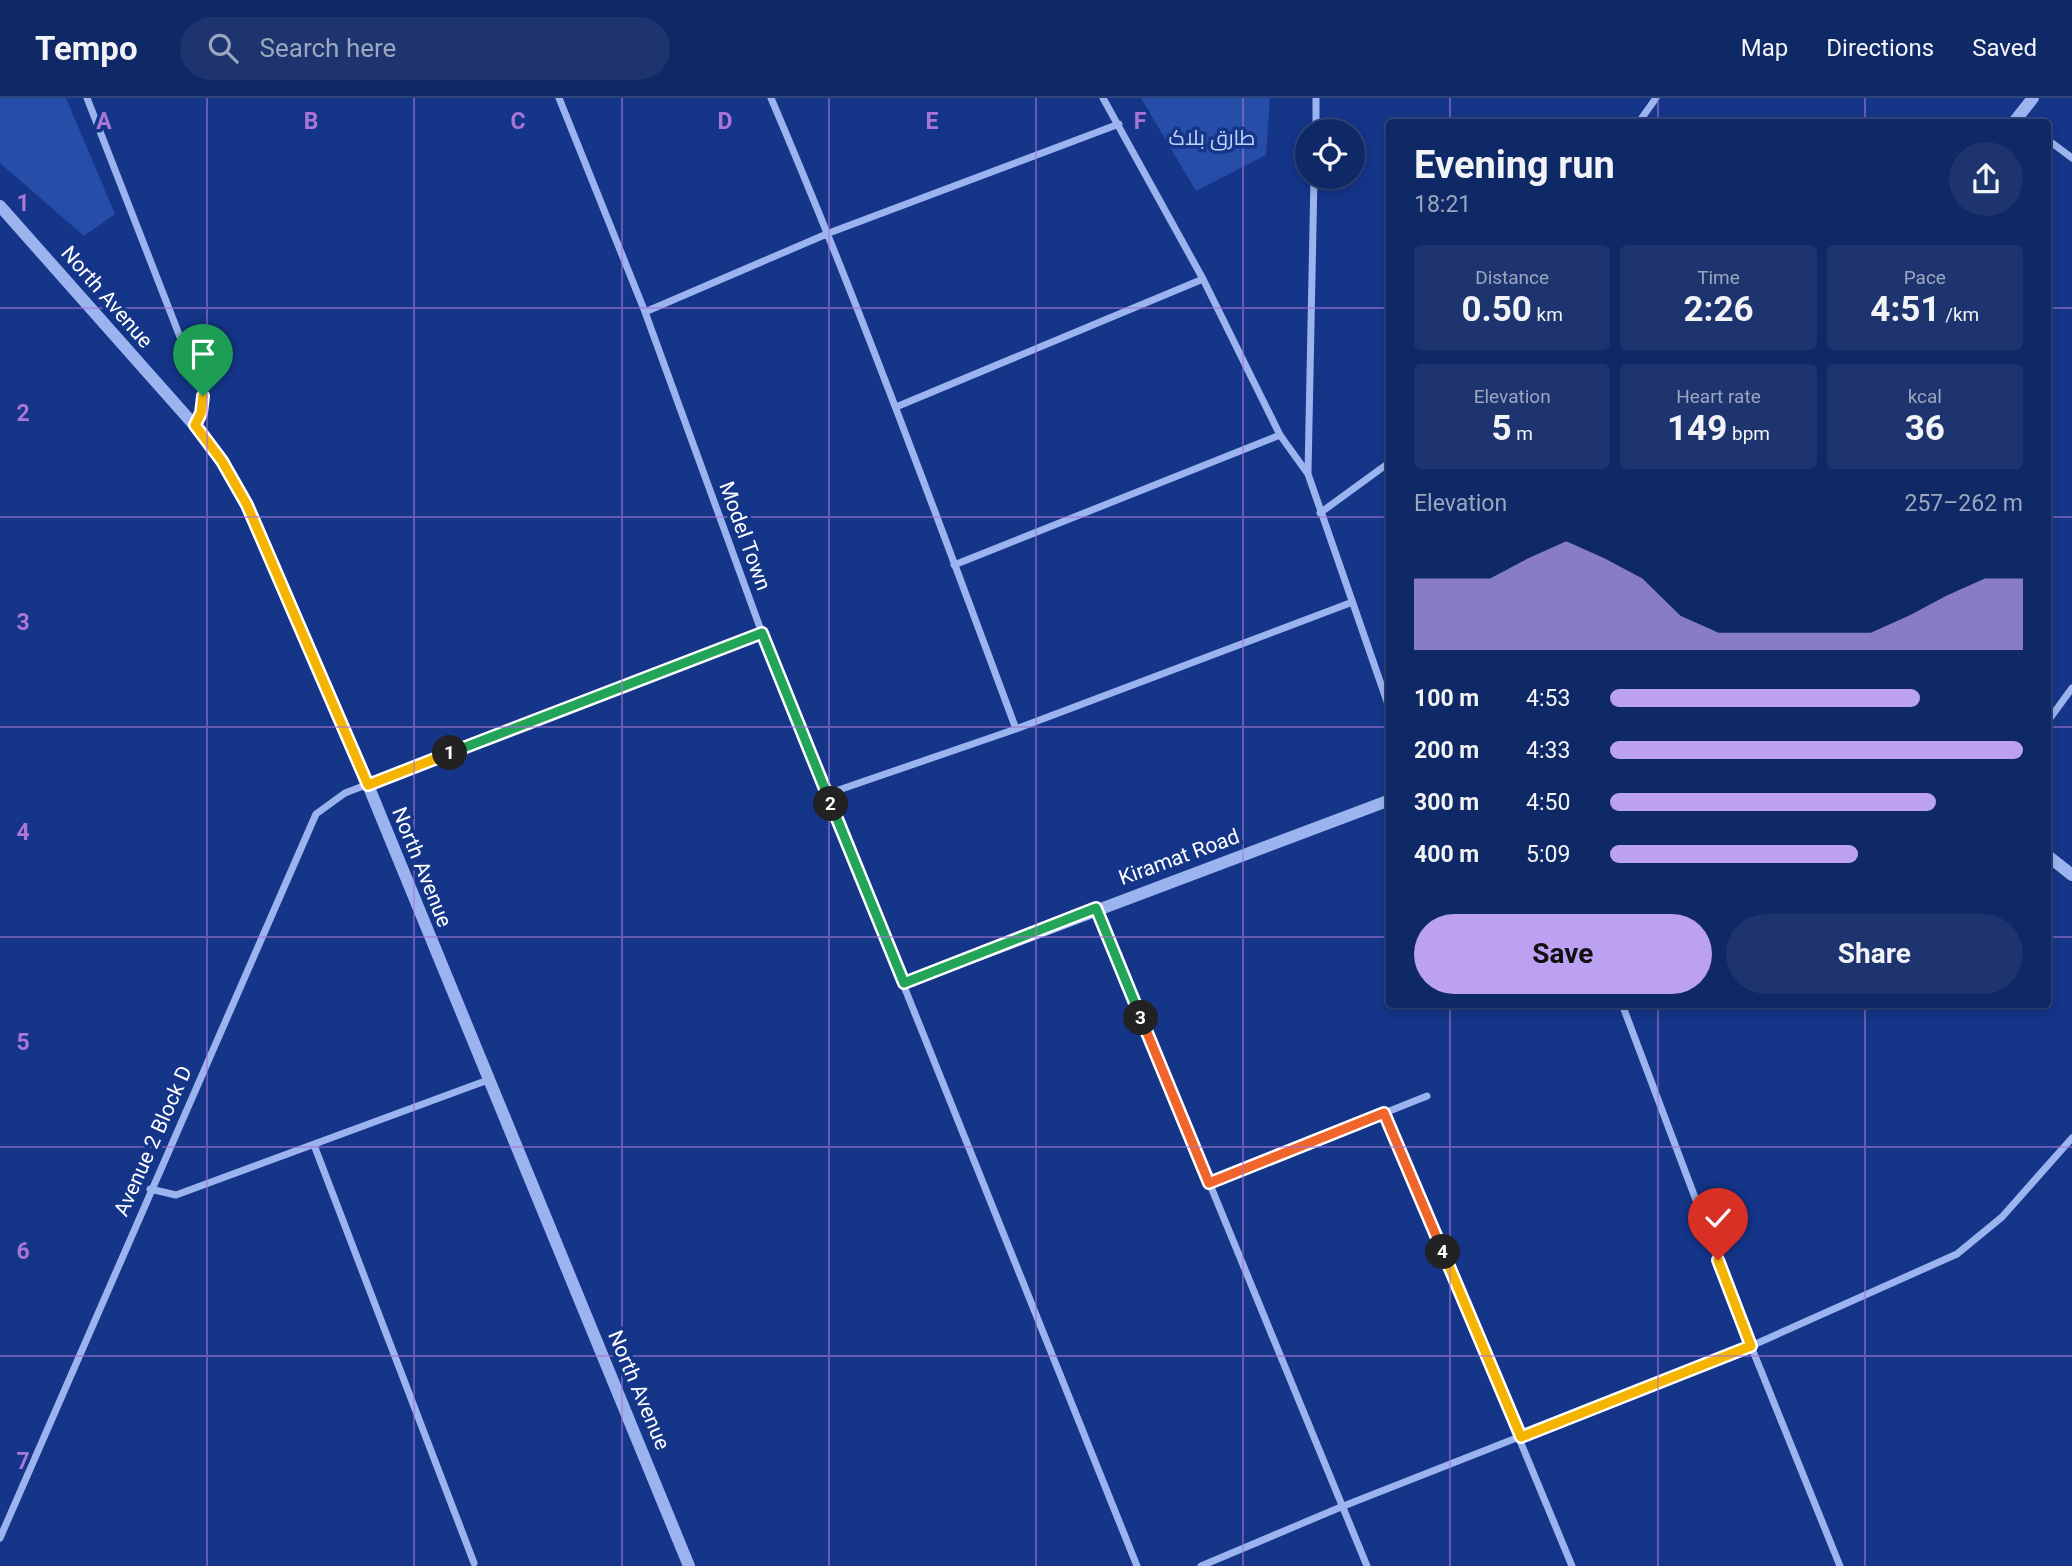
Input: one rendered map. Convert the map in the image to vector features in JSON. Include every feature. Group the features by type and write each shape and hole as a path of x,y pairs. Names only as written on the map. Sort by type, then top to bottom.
{"street":[{"path":"87,98 203,396 201,413 195,425"},
{"name":"Model Town","path":"559,98 645,312 762,633 1137,1566"},
{"path":"771,98 829,233 1016,729"},
{"path":"1103,98 1203,279 1280,435 1307,474 1350,603 1386,699"},
{"path":"1316,98 1316,119"},
{"path":"1641,119 1656,98"},
{"path":"2020,119 2033,98"},
{"path":"645,312 829,233 1119,124"},
{"path":"2051,142 2072,158"},
{"path":"1307,474 1314,189"},
{"name":"North Avenue","path":"1,209 195,425 222,461 247,505 368,785 689,1566"},
{"path":"896,407 1203,279"},
{"path":"954,565 1280,435"},
{"path":"1320,513 1386,465"},
{"path":"827,794 1016,729 1350,603"},
{"name":"Avenue 2 Block D","path":"0,1538 150,1189 316,814 328,802 368,785 762,633"},
{"path":"2051,717 2072,688"},
{"name":"Kiramat Road","path":"904,983 1096,908 1386,801"},
{"path":"2051,858 2072,875"},
{"path":"1096,908 1367,1566"},
{"path":"1624,1008 1751,1346 1840,1566"},
{"path":"150,1189 176,1195 488,1080"},
{"path":"1209,1183 1427,1096"},
{"path":"1384,1113 1521,1437 1572,1566"},
{"path":"1201,1566 1341,1507 1751,1346 1957,1254 2001,1217 2072,1138"},
{"path":"314,1145 474,1563"}],"green space":[{"path":"0,98 66,98 115,214 84,236 0,163"},
{"name":"طارق بلاک","path":"1141,98 1270,98 1266,155 1196,191"}],"route":[{"path":"203,396 201,413 195,425 222,461 247,505 368,785 762,633 904,983 1096,908 1209,1183 1384,1113 1521,1437 1751,1346 1718,1260"}]}
